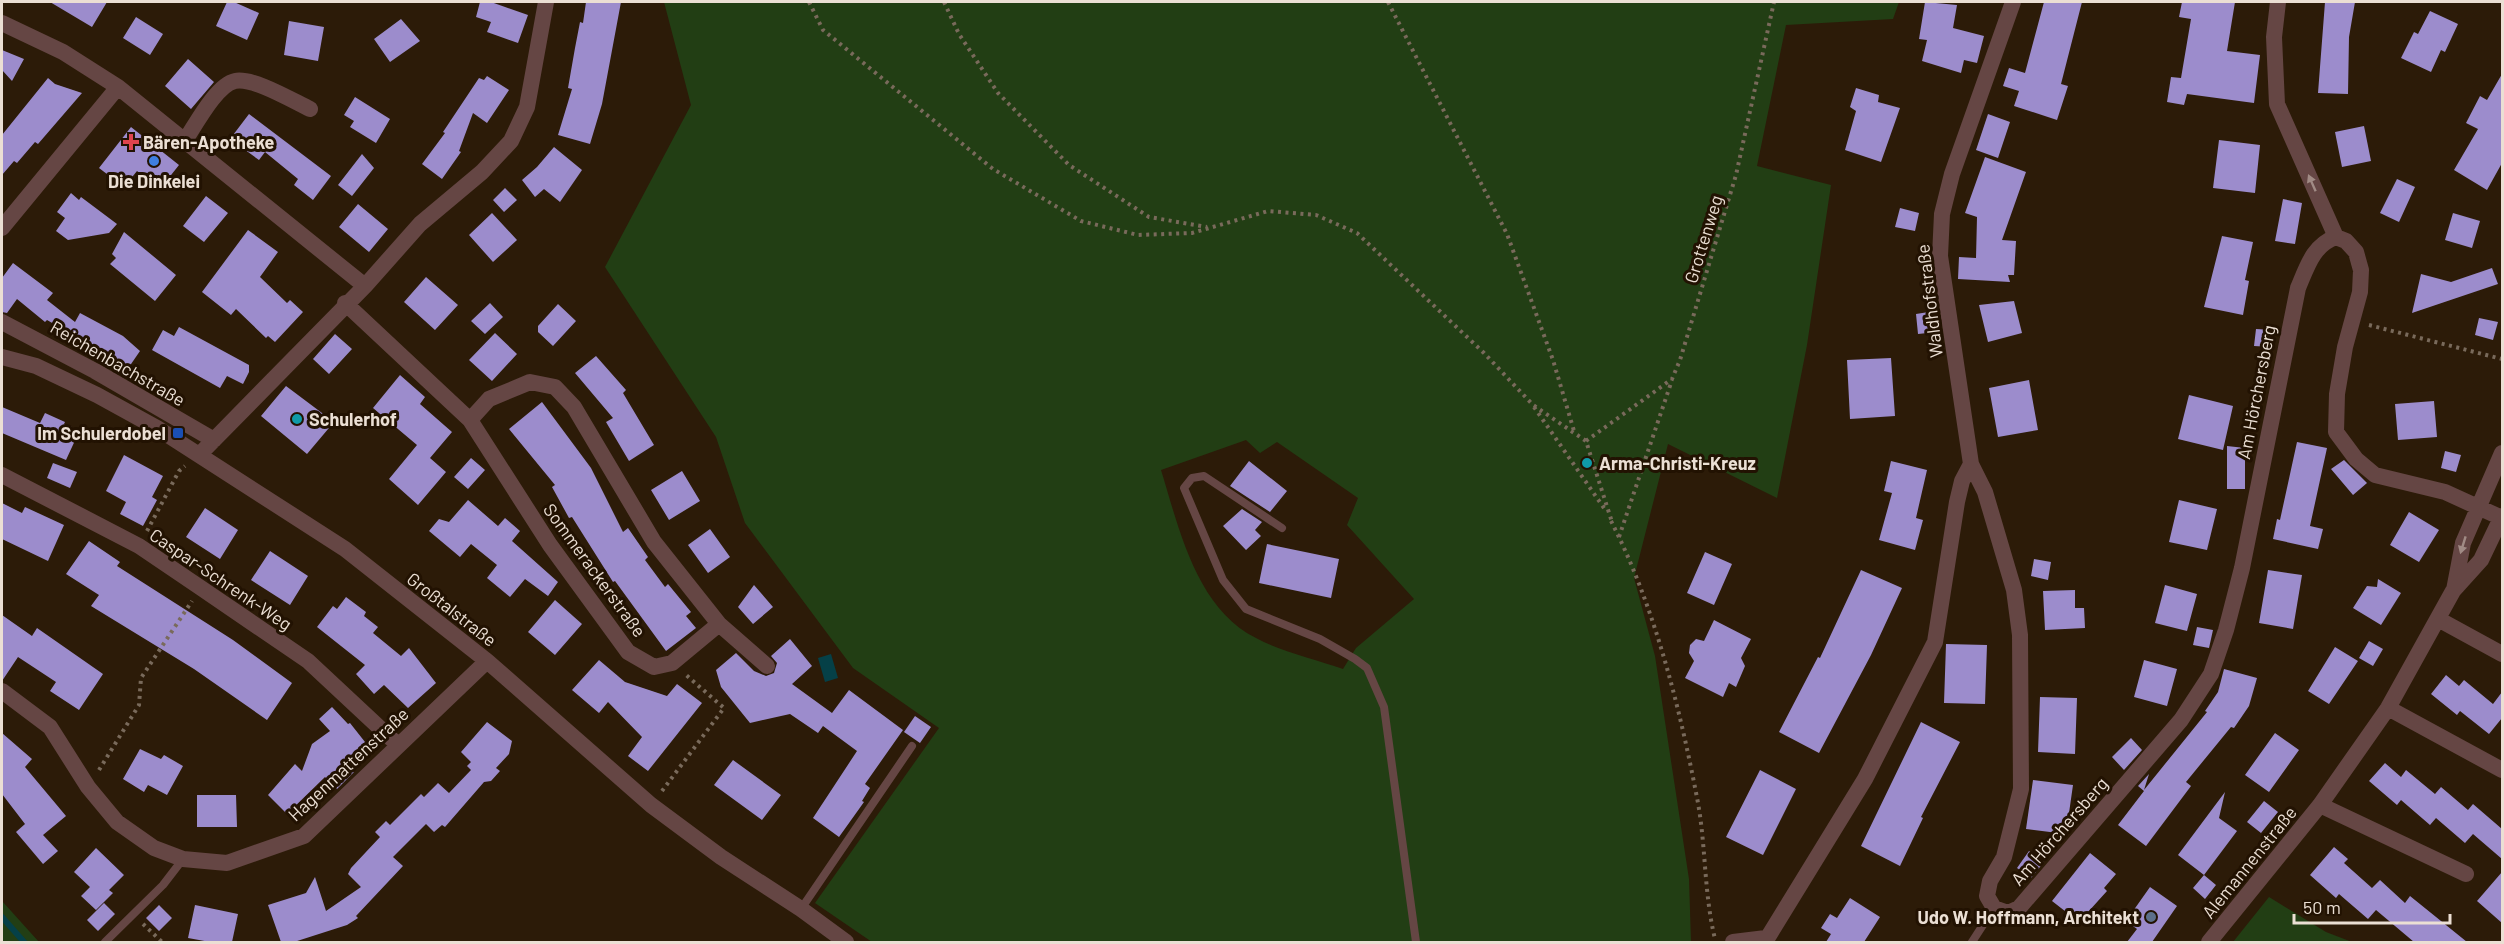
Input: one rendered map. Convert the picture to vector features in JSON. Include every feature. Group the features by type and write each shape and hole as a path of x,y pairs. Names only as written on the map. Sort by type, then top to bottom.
{"street":[{"path":"200,454 345,303 365,286 420,224 482,172 511,141 527,107 546,2"},
{"name":"Waldhofstraße","path":"1971,464 1941,256 1942,214 1952,174 2013,2"},
{"path":"2278,2 2274,37 2277,104 2336,237 2346,241 2356,252 2361,270 2360,292 2344,347 2337,394 2336,432 2356,459 2375,475 2445,492 2502,517"},
{"path":"2,23 63,52 118,87 365,286"},
{"path":"184,142 220,89 236,81 256,85 310,109"},
{"path":"2,228 118,87"},
{"name":"Am Hörchersberg","path":"1971,464 1985,492 2014,590 2020,635 2021,789 2004,857 1990,881 1987,896 1994,908 2008,913 2019,908 2181,720 2211,674 2226,630 2242,568 2298,288 2311,257 2323,241 2336,237"},
{"name":"Sommerackerstraße","path":"345,303 470,420 550,545 628,652 654,667 672,663"},
{"name":"Reichenbachstraße","path":"2,322 94,371 214,440"},
{"name":"Großtalstraße","path":"2,357 36,366 97,395 200,454 345,549 487,662 651,805 721,857 801,909 846,942"},
{"path":"470,420 489,399 530,382 555,387 574,407 654,542 719,624 767,666"},
{"name":"Alemannenstraße","path":"2453,591 2463,543 2502,453"},
{"path":"1733,942 1766,940 1789,907 1866,779 1935,642 1957,502 1962,481 1971,464"},
{"name":"Caspar-Schrenk-Weg","path":"2,475 139,546 201,588 308,661 398,745"},
{"name":"Alemannenstraße","path":"2209,942 2320,805 2388,708 2453,591 2481,560 2502,517"},
{"path":"2438,619 2502,654"},
{"path":"672,663 719,624"},
{"name":"Hagenmattenstraße","path":"2,692 50,727 88,787 117,822 154,848 183,859 227,863 304,836 487,662"},
{"path":"2388,708 2502,770"},
{"name":"Alemannenstraße","path":"2320,805 2466,874"}],"lane":[{"path":"1282,528 1204,476 1192,478 1184,488 1223,580 1246,609 1340,649 1367,668 1375,683 1384,707 1416,942"},
{"path":"801,909 912,746"},
{"path":"105,942 163,885 183,859"},
{"path":"1972,942 1994,908"}],"path":[{"path":"809,2 823,30 993,169 1081,222 1138,235 1192,233 1268,211 1316,215 1357,233 1484,353 1533,405 1602,503 1619,537 1665,657 1698,805 1709,915 1716,942"},
{"path":"944,2 959,34 998,93 1070,165 1149,217 1208,227"},
{"path":"1388,2 1507,234 1553,360 1574,431"},
{"name":"Grottenweg","path":"1619,537 1680,360 1736,175 1774,2"},
{"path":"2373,326 2502,358"},
{"path":"1586,441 1672,379"},
{"path":"1533,405 1586,441 1612,522"},
{"path":"139,546 179,471 200,454"},
{"path":"88,787 139,705 141,678 201,588"},
{"path":"651,805 724,708 672,663"},
{"path":"134,915 162,942"}],"green space":[{"path":"664,2 1899,2 1893,19 1786,25 1757,166 1831,185 1807,345 1777,498 1668,444 1634,578 1655,656 1689,879 1691,942 872,942 815,903 939,728 853,668 745,523 716,437 605,267 691,105","holes":["1246,440 1260,453 1277,442 1358,498 1347,525 1414,599 1356,648 1343,669 1277,647 1235,625 1204,587 1183,541 1161,470"]},
{"path":"2269,897 2326,932 2352,942 2233,942"},
{"path":"2,901 39,942 2,942"}],"water":[{"path":"831,654 838,678 825,682 818,658"}],"building":[{"path":"50,2 107,2 92,27"},
{"path":"227,2 234,2 259,13 247,40 216,26"},
{"path":"480,2 491,2 528,15 518,43 487,32 491,22 476,17"},
{"path":"586,2 621,2 602,104 590,144 558,135 572,89 568,88"},
{"path":"1925,2 1957,5 1953,28 1984,36 1977,63 1964,60 1961,73 1922,61 1927,40 1919,39"},
{"path":"2044,2 2082,2 2061,84 2068,86 2057,120 2014,106 2019,91 2003,86 2009,68 2025,73"},
{"path":"2182,2 2235,2 2227,51 2260,55 2254,103 2187,94 2184,105 2167,102 2171,77 2181,78 2191,19 2179,17"},
{"path":"2325,2 2355,2 2349,37 2348,94 2318,93"},
{"path":"2430,11 2458,24 2445,52 2441,50 2431,72 2401,58 2414,32 2418,34"},
{"path":"136,17 163,34 150,55 123,38"},
{"path":"401,19 420,41 390,62 374,39"},
{"path":"289,21 324,27 318,61 284,55"},
{"path":"2,50 24,59 12,81 2,70"},
{"path":"188,59 214,82 191,109 165,86"},
{"path":"2502,74 2502,163 2487,190 2454,170 2478,129 2466,123 2480,96 2487,100"},
{"path":"487,76 509,90 487,123 473,113 459,151 461,152 442,179 422,164 445,133 443,132 479,78 484,80"},
{"path":"48,78 55,84 82,93 38,144 35,142 17,163 14,161 2,175 2,135"},
{"path":"1856,88 1879,95 1878,102 1900,108 1881,162 1845,150 1856,111 1850,107"},
{"path":"355,97 390,119 376,143 350,127 354,121 344,115"},
{"path":"249,114 331,176 313,200 294,185 298,179 265,152 259,160 230,139"},
{"path":"1988,114 2010,122 1998,158 1976,150"},
{"path":"2364,126 2371,161 2342,167 2335,132"},
{"path":"131,127 179,165 160,189 137,171 124,187 99,168"},
{"path":"2219,140 2260,145 2255,193 2213,188"},
{"path":"554,147 582,170 560,202 544,189 535,197 522,180"},
{"path":"362,154 374,168 352,196 338,185"},
{"path":"1985,157 2026,172 2002,240 2016,241 2014,275 2008,275 2010,282 1958,279 1959,257 1976,258 1977,217 1965,213"},
{"path":"2397,179 2415,187 2399,222 2380,213"},
{"path":"505,188 517,200 504,212 493,200"},
{"path":"71,193 79,200 81,197 117,224 109,233 68,240 56,231 65,218 57,212"},
{"path":"206,196 228,213 204,242 183,226"},
{"path":"2283,199 2302,203 2295,244 2275,241"},
{"path":"358,204 388,229 369,252 339,227"},
{"path":"1900,208 1919,213 1915,231 1895,227"},
{"path":"492,213 517,240 493,262 469,235"},
{"path":"2453,213 2480,221 2472,248 2445,240"},
{"path":"248,230 278,252 260,277 287,303 290,300 303,312 275,342 268,336 266,338 236,309 231,315 202,292"},
{"path":"124,232 176,275 155,301 110,264 116,258 112,254"},
{"path":"2222,236 2253,242 2245,280 2249,281 2243,315 2204,307"},
{"path":"13,263 53,293 47,300 75,322 80,313 123,336 140,351 129,367 47,320 45,322 17,299 7,313 2,312 2,278"},
{"path":"2492,268 2498,284 2412,313 2421,274 2451,282"},
{"path":"426,277 458,305 435,330 404,302"},
{"path":"2014,301 2022,333 1988,342 1979,305"},
{"path":"490,303 503,317 485,334 471,321"},
{"path":"558,304 576,321 553,346 538,332 538,326"},
{"path":"1935,311 1937,332 1918,334 1916,314"},
{"path":"2479,318 2498,322 2493,340 2475,335"},
{"path":"179,327 249,365 249,372 243,384 227,376 220,388 152,350 163,330 174,336"},
{"path":"2256,329 2273,330 2271,347 2254,346"},
{"path":"495,333 517,354 492,381 469,360"},
{"path":"335,334 352,349 329,374 313,359"},
{"path":"596,356 626,390 623,393 654,445 629,461 606,422 613,418 575,373"},
{"path":"1891,358 1895,416 1850,419 1847,360"},
{"path":"400,375 425,397 420,404 452,432 430,458 446,472 418,505 389,479 417,445 373,408"},
{"path":"2029,380 2038,430 1998,437 1989,388"},
{"name":"Schulerhof","path":"286,386 334,422 307,454 261,416"},
{"path":"2189,395 2233,406 2223,450 2178,439"},
{"path":"2434,401 2437,437 2398,440 2395,404"},
{"path":"542,402 591,468 623,532 628,528 648,557 645,560 665,587 668,584 691,612 686,616 696,628 666,651 615,581 613,582 572,517 569,518 552,487 555,485 509,429"},
{"path":"2,407 40,423 45,413 72,427 70,431 78,434 66,460 2,433"},
{"path":"2297,442 2327,448 2310,526 2323,529 2318,549 2273,539 2277,519 2280,520"},
{"path":"2227,446 2245,448 2245,489 2227,489"},
{"path":"2445,451 2461,455 2456,472 2441,468"},
{"path":"124,455 163,476 152,497 157,500 143,526 120,514 126,502 106,491"},
{"path":"471,458 485,470 468,489 454,477"},
{"path":"2344,460 2367,483 2353,495 2331,469"},
{"path":"1249,461 1287,491 1270,512 1230,486"},
{"path":"1891,461 1927,470 1916,518 1923,520 1915,550 1879,540 1892,493 1884,491"},
{"path":"53,463 77,472 70,488 47,478"},
{"path":"682,471 700,501 669,520 651,490"},
{"path":"468,500 498,526 505,518 520,531 512,541 558,582 548,596 525,579 510,597 487,578 497,565 471,544 460,557 429,531 439,519 449,522"},
{"path":"2179,500 2217,509 2207,550 2169,542"},
{"path":"2,503 22,513 25,507 64,525 48,561 2,539"},
{"path":"205,508 238,530 220,559 186,537"},
{"path":"1242,509 1262,522 1255,530 1261,536 1246,550 1223,526"},
{"path":"2409,512 2439,530 2419,562 2390,545"},
{"path":"710,529 730,557 708,573 688,545"},
{"path":"89,541 120,562 117,566 233,640 292,683 267,720 194,669 91,606 99,595 66,574"},
{"path":"1267,544 1339,559 1331,598 1259,583"},
{"path":"270,551 308,576 290,605 251,580"},
{"path":"1705,552 1732,564 1714,605 1687,593"},
{"path":"2034,559 2051,562 2048,580 2031,576"},
{"path":"1861,570 1902,588 1871,655 1819,753 1779,732 1818,657 1820,658"},
{"path":"2268,570 2302,575 2293,629 2259,623"},
{"path":"2378,579 2401,593 2381,625 2353,608 2367,586 2377,587"},
{"path":"754,585 773,607 753,624 738,607"},
{"path":"2165,585 2197,594 2187,631 2155,623"},
{"path":"2075,590 2075,608 2084,608 2085,628 2045,630 2043,591"},
{"path":"346,597 366,612 364,616 378,627 373,633 401,656 409,648 436,683 408,708 384,685 374,694 356,674 365,665 317,627 333,606 337,609"},
{"path":"555,600 582,624 555,655 528,632"},
{"path":"2,615 32,636 37,628 103,674 79,710 50,691 56,682 18,657 2,681"},
{"path":"1714,620 1751,639 1741,658 1745,666 1736,687 1729,683 1723,697 1685,678 1694,661 1689,653 1690,645 1696,639 1704,641"},
{"path":"2197,627 2213,630 2209,648 2193,645"},
{"path":"790,639 812,666 792,684 832,713 849,690 903,730 865,784 870,788 862,801 864,802 839,837 813,818 857,751 823,726 818,733 790,714 750,723 721,687 716,670 736,653 754,671 766,676 774,673 777,663 771,656"},
{"path":"2369,641 2383,649 2373,666 2359,658"},
{"path":"1946,644 1987,645 1985,704 1944,703"},
{"path":"2335,647 2358,661 2329,704 2308,691"},
{"path":"599,660 625,682 667,696 677,684 702,703 648,771 628,756 642,737 608,702 599,713 572,690"},
{"path":"2144,660 2177,669 2167,706 2134,697"},
{"path":"2224,669 2257,678 2249,706 2234,728 2231,727 2186,782 2191,786 2146,846 2118,825 2144,791 2138,786 2149,774 2144,790 2207,712 2205,711 2218,692"},
{"path":"2446,675 2459,686 2464,680 2493,704 2502,692 2502,718 2489,734 2460,711 2457,715 2431,694"},
{"path":"2040,697 2077,698 2075,754 2038,752"},
{"path":"332,707 348,724 350,723 365,742 344,762 354,772 337,789 325,777 287,814 268,795 295,764 302,771 312,744 330,731 319,719"},
{"path":"915,716 931,727 920,743 904,732"},
{"path":"487,722 512,741 509,754 496,768 500,771 491,781 484,782 445,827 442,825 434,832 426,824 393,857 403,866 356,916 358,918 347,925 294,942 281,942 268,905 306,893 315,877 326,911 361,887 348,874 380,837 375,832 386,821 390,825 421,794 424,797 438,783 449,793 471,770 467,766 471,762 461,752"},
{"path":"1921,722 1960,742 1921,817 1923,818 1900,866 1861,846"},
{"path":"2,733 32,759 25,767 66,816 43,835 58,851 43,864 16,832 25,824 2,794"},
{"path":"2275,733 2299,750 2269,792 2245,775"},
{"path":"2131,738 2142,750 2124,770 2112,757"},
{"path":"140,749 161,759 164,755 183,766 167,795 148,785 144,792 123,779"},
{"path":"733,760 781,795 762,820 714,785"},
{"path":"2385,763 2401,777 2406,770 2435,794 2441,787 2468,810 2473,804 2502,829 2502,859 2473,834 2465,843 2436,818 2430,825 2401,800 2397,805 2369,781"},
{"path":"1760,770 1796,789 1763,855 1726,837"},
{"path":"2033,780 2073,785 2066,834 2026,829"},
{"path":"2225,792 2219,818 2237,831 2204,875 2178,855"},
{"path":"197,795 236,795 237,827 197,827"},
{"path":"2264,801 2278,812 2261,833 2247,822"},
{"path":"2334,847 2348,859 2344,863 2372,888 2380,880 2405,903 2410,896 2467,942 2414,942 2376,910 2368,919 2339,894 2336,898 2310,875"},
{"path":"96,848 124,875 109,890 113,893 96,910 81,896 90,887 74,872"},
{"path":"2029,851 2044,862 2031,878 2017,868"},
{"path":"2090,853 2116,874 2104,888 2107,891 2079,922 2052,901"},
{"path":"2502,872 2502,923 2477,901"},
{"path":"2204,875 2216,885 2205,899 2193,888"},
{"path":"2150,887 2177,906 2152,942 2127,942 2137,929 2126,921"},
{"path":"1850,898 1880,917 1864,942 1826,942 1831,934 1821,928 1830,914 1837,918"},
{"path":"104,903 115,914 98,931 87,920"},
{"path":"159,905 172,918 159,931 146,918"},
{"path":"195,905 238,914 232,942 210,942 188,938"}],"waterway":[{"path":"2,917 24,942"}],"place":[{"name":"Bären-Apotheke","path":"131,142"},
{"name":"Die Dinkelei","path":"154,161"},
{"name":"Schulerhof","path":"297,419"},
{"name":"Im Schulerdobel","path":"178,433"},
{"name":"Arma-Christi-Kreuz","path":"1587,463"},
{"name":"Udo W. Hoffmann, Architekt","path":"2151,917"}]}
